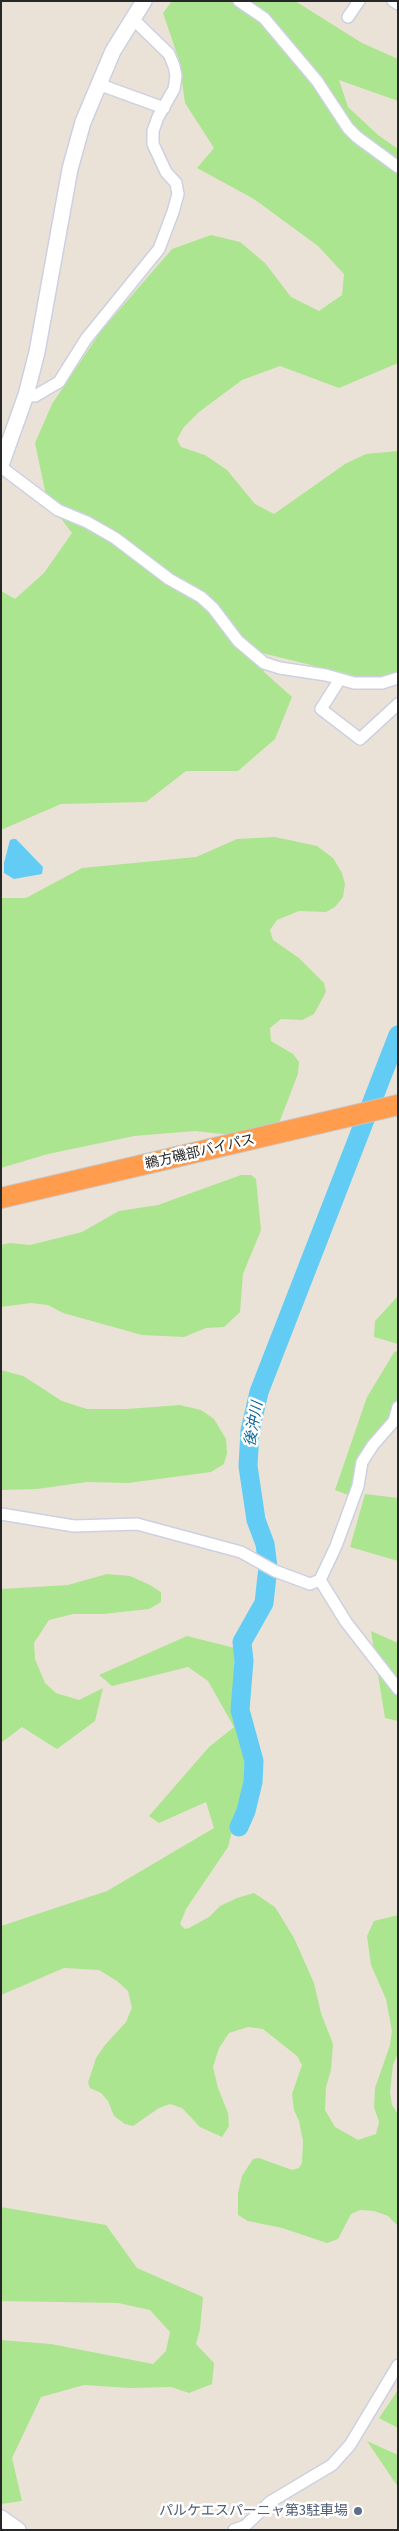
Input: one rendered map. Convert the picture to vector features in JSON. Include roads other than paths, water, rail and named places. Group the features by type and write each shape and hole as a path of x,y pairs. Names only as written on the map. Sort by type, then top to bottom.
{"highway":[{"name":"鵜方磯部バイパス","path":"1,1198 398,1105"}],"street":[{"path":"144,1 113,51 83,122 70,169 43,327 26,395 1,466 58,510 88,522 116,538 169,578 200,597 213,608 238,641 264,663 354,683 382,683 398,678"},
{"path":"238,1 264,18 317,81 348,128 357,137 398,167"},
{"path":"348,17 359,1"},
{"path":"393,1 398,4"},
{"path":"26,395 35,396 59,382 86,339 159,249 178,194 176,183 166,172 153,144 153,131 174,89 176,76 174,66 168,54 133,19"},
{"path":"98,84 164,108"},
{"path":"340,679 320,709 360,739 398,704"},
{"path":"1,1514 74,1526 137,1524 241,1552 299,1582 310,1584 320,1580 336,1546 358,1486 362,1462 373,1445 394,1421 398,1408"},
{"path":"320,1580 346,1622 398,1689"},
{"path":"234,2530 245,2526 270,2502 332,2465 350,2445 398,2365"},
{"path":"1,2518 18,2530"}],"water":[{"path":"16,839 43,867 42,874 14,879 4,873 4,863 10,840"}],"waterway":[{"name":"後沖川","path":"239,1827 246,1811 253,1782 254,1761 240,1710 244,1661 242,1642 264,1603 268,1567 265,1544 256,1520 248,1466 250,1431 259,1392 398,1035"}],"place":[{"name":"パルケエスパーニャ第3駐車場","path":"358,2511"}]}
